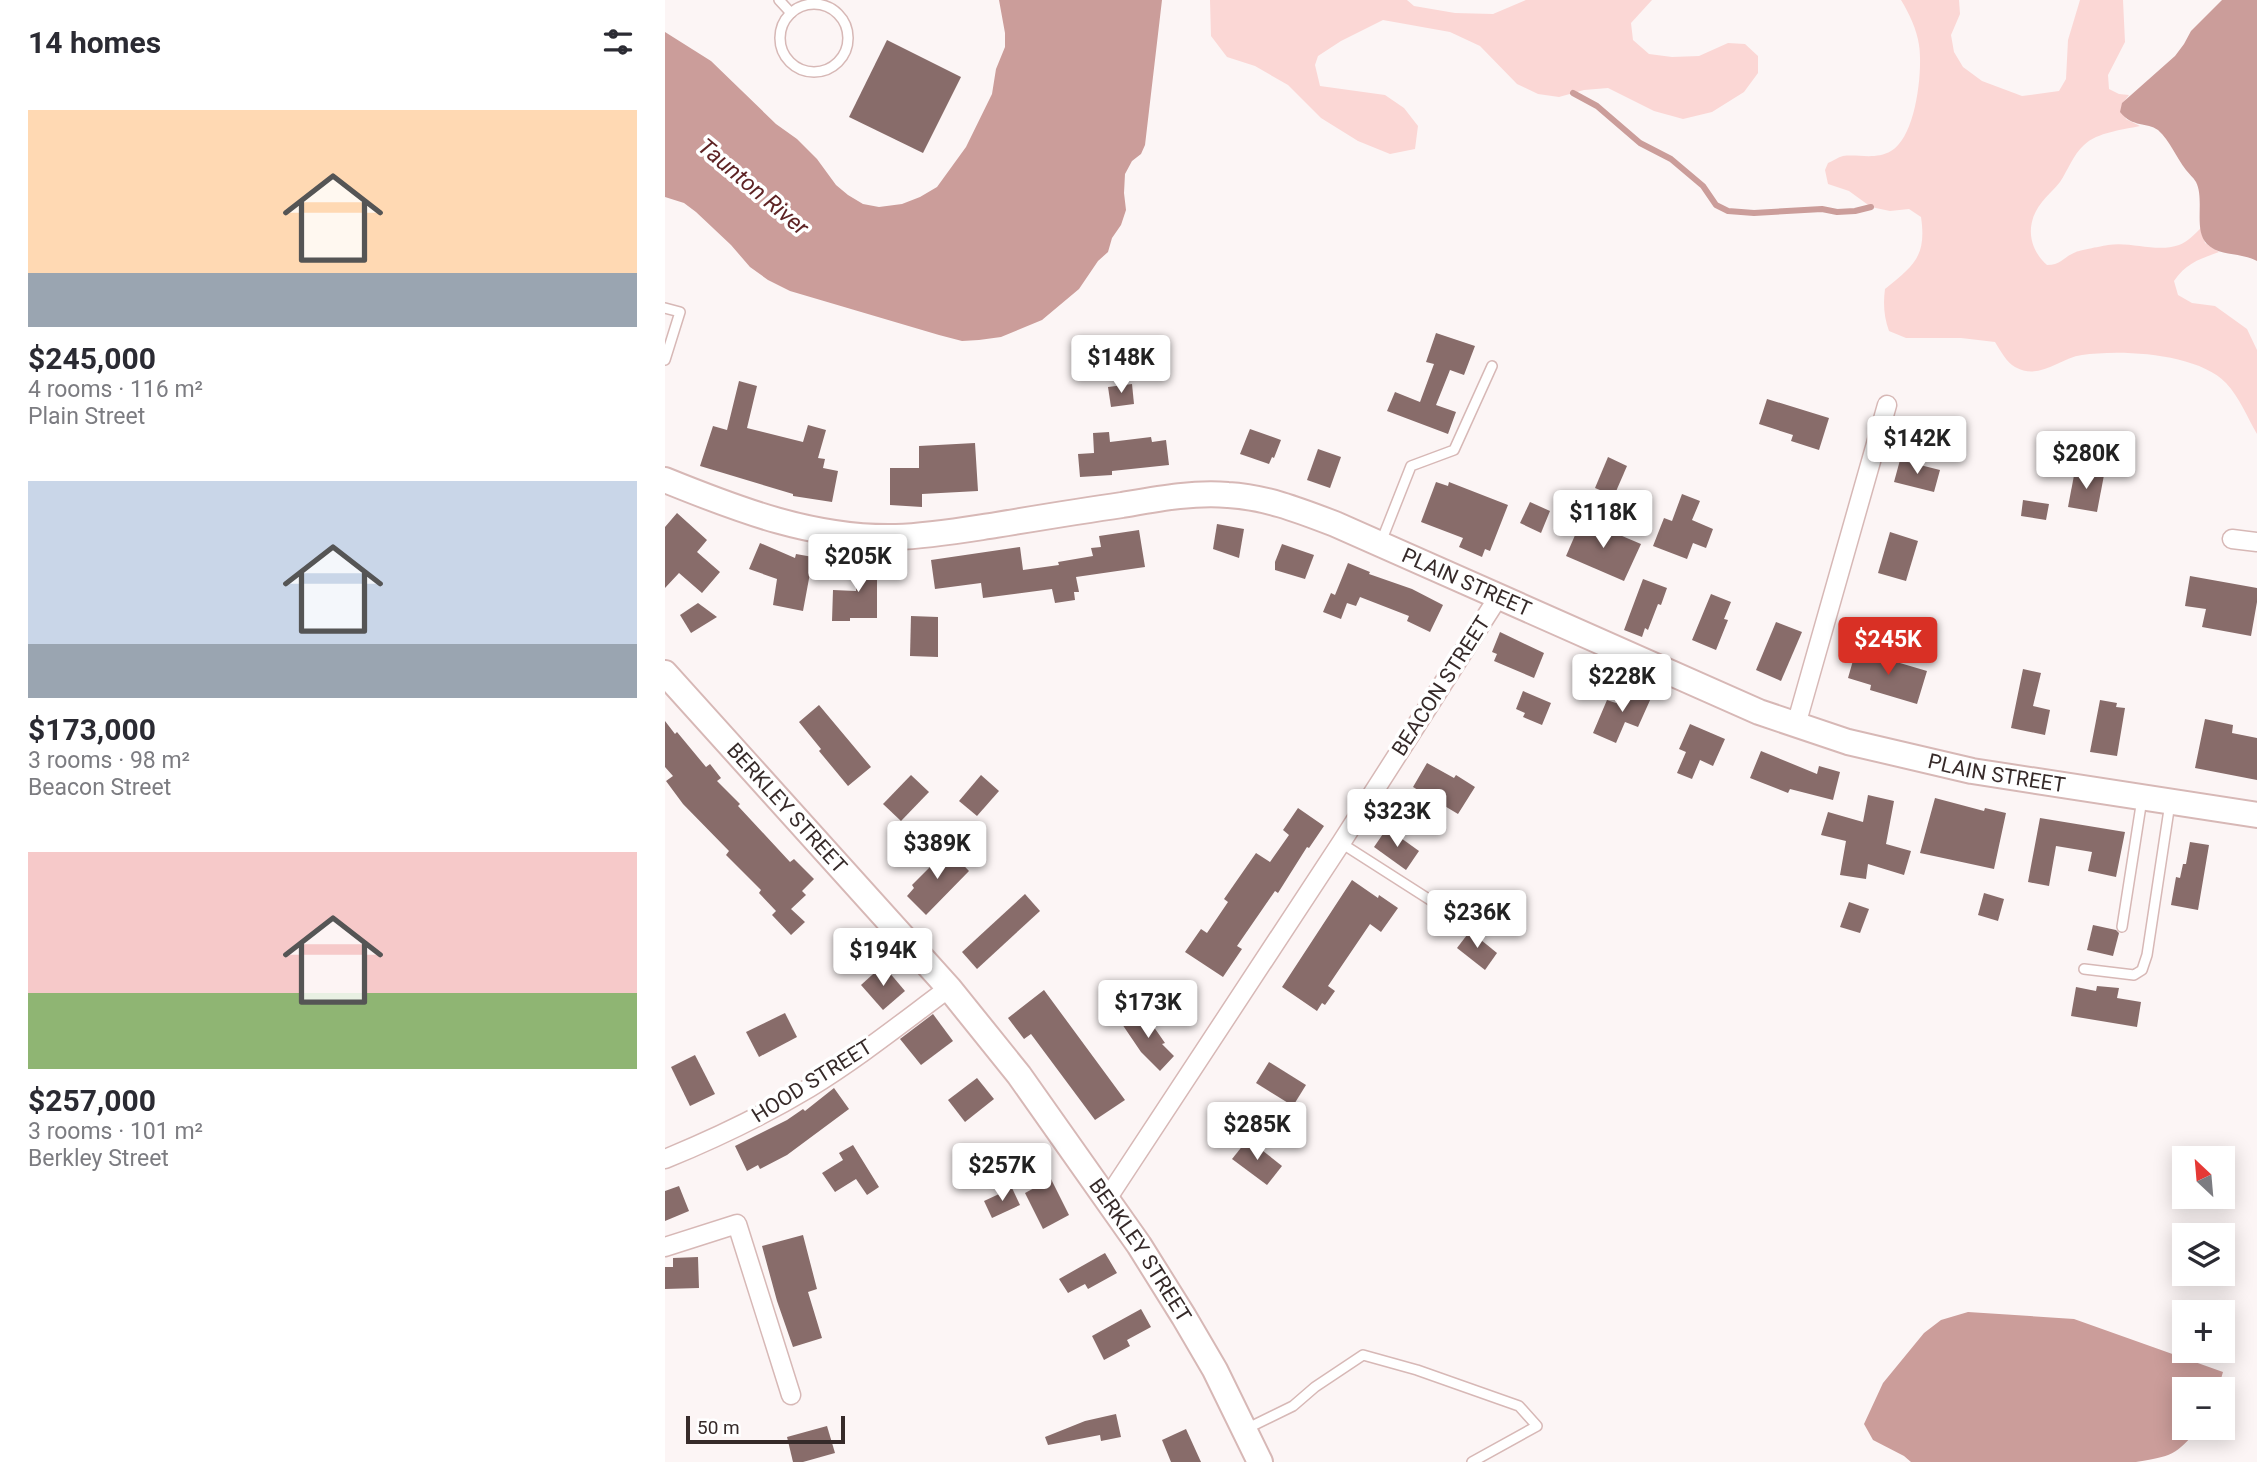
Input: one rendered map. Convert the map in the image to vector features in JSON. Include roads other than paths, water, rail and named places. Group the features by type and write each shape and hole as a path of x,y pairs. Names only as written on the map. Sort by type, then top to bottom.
{"main road":[{"name":"PLAIN STREET","path":"665,480 771,520 858,536 897,537 944,533 1146,501 1202,495 1252,497 1298,510 1380,544 1759,712 1848,742 1972,771 2257,815"},
{"name":"BERKLEY STREET","path":"665,673 949,988 1019,1075 1107,1199 1190,1325 1260,1462"}],"street":[{"path":"1796,725 1887,405"},
{"path":"2232,539 2257,542"},
{"name":"BEACON STREET","path":"1107,1199 1341,843 1499,596"},
{"name":"HOOD STREET","path":"665,1158 744,1123 800,1093 949,988"},
{"path":"665,1247 737,1224 792,1395"}],"lane":[{"path":"779,0 791,13"},
{"path":"810,4 821,4 840,15 849,34 845,55 838,63 819,72 808,72 789,62 780,43 780,32 791,13 810,4"},
{"path":"665,308 680,312 665,360"},
{"path":"1380,544 1412,466 1454,450 1492,366"},
{"path":"2122,927 2142,797"},
{"path":"2084,969 2134,975 2144,967 2171,802"},
{"path":"1341,843 1452,914 1483,925"},
{"path":"1245,1430 1293,1406 1315,1387 1363,1355 1417,1370 1519,1405 1537,1426 1472,1462"}],"water":[{"name":"Taunton River","path":"999,0 1162,0 1145,145 1125,174 1126,210 1121,225 1112,238 1108,252 1098,261 1079,289 1042,320 1001,337 962,341 790,291 750,267 696,212 684,203 665,197 665,32 711,61 776,124 797,139 817,159 836,185 848,195 863,204 879,207 902,204 937,187 966,147 992,94 996,69 1005,47"},
{"path":"2222,0 2257,0 2257,261 2218,251 2207,244 2201,231 2200,197 2195,180 2158,130 2135,123 2120,112 2122,103 2175,56 2191,31"},
{"path":"1968,1312 2074,1319 2172,1354 2172,1363 2198,1363 2223,1372 2222,1377 2172,1377 2172,1440 2188,1440 2165,1456 2136,1462 1911,1462 1873,1440 1864,1424 1883,1383 1924,1333 1941,1320"}],"waterway":[{"path":"1573,93 1597,106 1640,143 1671,159 1703,186 1716,205 1728,211 1754,213 1822,209 1837,212 1871,207"}]}
